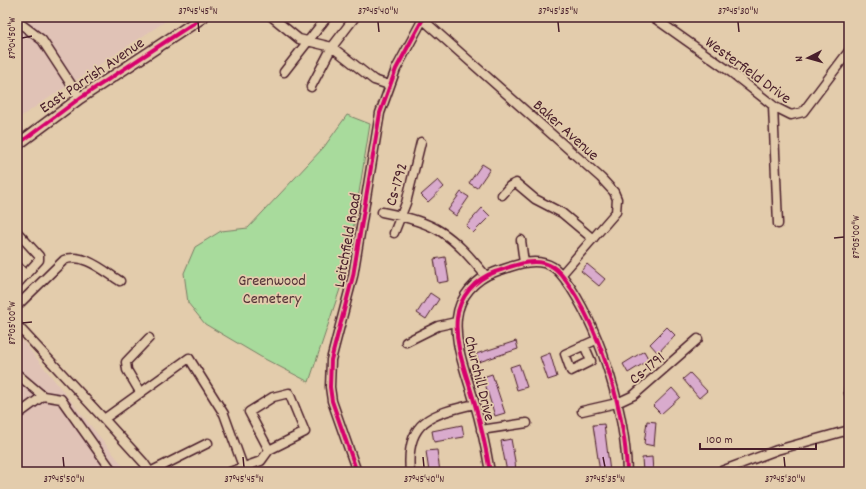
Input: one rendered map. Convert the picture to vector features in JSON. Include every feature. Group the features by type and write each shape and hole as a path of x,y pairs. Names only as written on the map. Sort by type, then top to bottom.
{"main road":[{"name":"East Parrish Avenue","path":"17,145 80,98 203,17"}],"street":[{"path":"272,17 299,39 332,46 374,80 389,85"},
{"path":"284,72 327,17"},
{"path":"311,87 332,46 355,17"},
{"name":"Westerfield Drive","path":"653,17 732,72 773,106 791,115 803,112 849,51"},
{"name":"Leitchfield Road","path":"357,472 334,408 329,373 337,334 353,276 374,140 380,113 389,85 422,18"},
{"name":"Baker Avenue","path":"422,18 601,178 614,192 617,199 616,212 562,274"},
{"path":"17,21 42,40 80,98"},
{"path":"773,106 778,224"},
{"name":"Cs-1792","path":"394,233 406,203 421,142"},
{"path":"502,194 510,186 516,183 535,199 562,213 593,239"},
{"path":"382,212 422,222 446,234 461,246 486,276 524,263 548,265 562,274 578,299 596,340 617,403 623,434 627,472"},
{"path":"17,232 39,256 38,262 17,284"},
{"path":"521,240 524,263"},
{"path":"17,306 64,260 72,257 81,258 120,281"},
{"path":"17,266 26,275"},
{"name":"Churchill Drive","path":"486,276 475,283 463,299 458,310 456,322 459,349 482,430 490,472"},
{"path":"406,342 438,326 456,322"},
{"path":"17,325 104,419 150,472 208,443"},
{"path":"140,392 127,370 126,362 149,338"},
{"name":"Cs-1791","path":"582,411 617,403 634,395 698,339"},
{"path":"584,345 596,340"},
{"path":"104,419 188,358 224,414 244,470"},
{"path":"17,374 43,396 61,399 113,472"},
{"path":"17,387 25,382"},
{"path":"230,472 244,470 261,461 269,450 305,432 289,393 273,397 249,412 269,450"},
{"path":"17,415 43,396"},
{"path":"410,472 409,451 411,443 424,422 442,412 475,404"},
{"path":"482,430 527,423"},
{"path":"719,472 777,450 849,431"}],"shaded area":[{"path":"17,17 172,17 17,119"},
{"path":"17,334 128,472 17,472"}],"green space":[{"name":"Greenwood Cemetery","path":"347,115 370,124 347,268 309,382 261,357 205,324 188,303 184,273 195,247 221,231 248,228 324,147"}],"building":[{"path":"482,164 490,169 477,188 469,183"},
{"path":"438,180 444,187 428,202 421,195"},
{"path":"461,192 469,197 456,216 448,210"},
{"path":"482,208 490,216 473,233 466,226"},
{"path":"445,257 449,281 438,283 434,259"},
{"path":"587,264 605,279 599,286 581,271"},
{"path":"430,293 439,299 426,319 417,313"},
{"path":"667,327 675,335 658,353 650,344"},
{"path":"516,341 518,349 479,362 476,354"},
{"path":"644,351 649,360 628,373 623,364"},
{"path":"550,353 557,377 548,380 540,357"},
{"path":"519,364 527,387 517,390 510,367"},
{"path":"690,373 707,391 699,398 683,379"},
{"path":"492,374 505,413 495,416 483,377"},
{"path":"672,388 680,397 661,414 653,406"},
{"path":"647,421 656,422 654,446 644,444"},
{"path":"604,424 610,472 600,472 593,425"},
{"path":"462,425 464,437 434,442 432,431"},
{"path":"511,439 516,472 507,472 501,441"},
{"path":"437,450 440,472 429,472 426,451"},
{"path":"652,457 653,472 643,472 642,458"}],"cycle path":[{"path":"17,145 80,98 203,17"},
{"path":"357,472 332,401 330,387 331,360 353,276 380,113 396,69 424,17"},
{"path":"490,472 479,419 459,350 457,339 458,310 469,290 481,279 509,267 531,262 539,262 556,269 571,288 583,308 602,353 617,401 622,425 627,472"}]}
